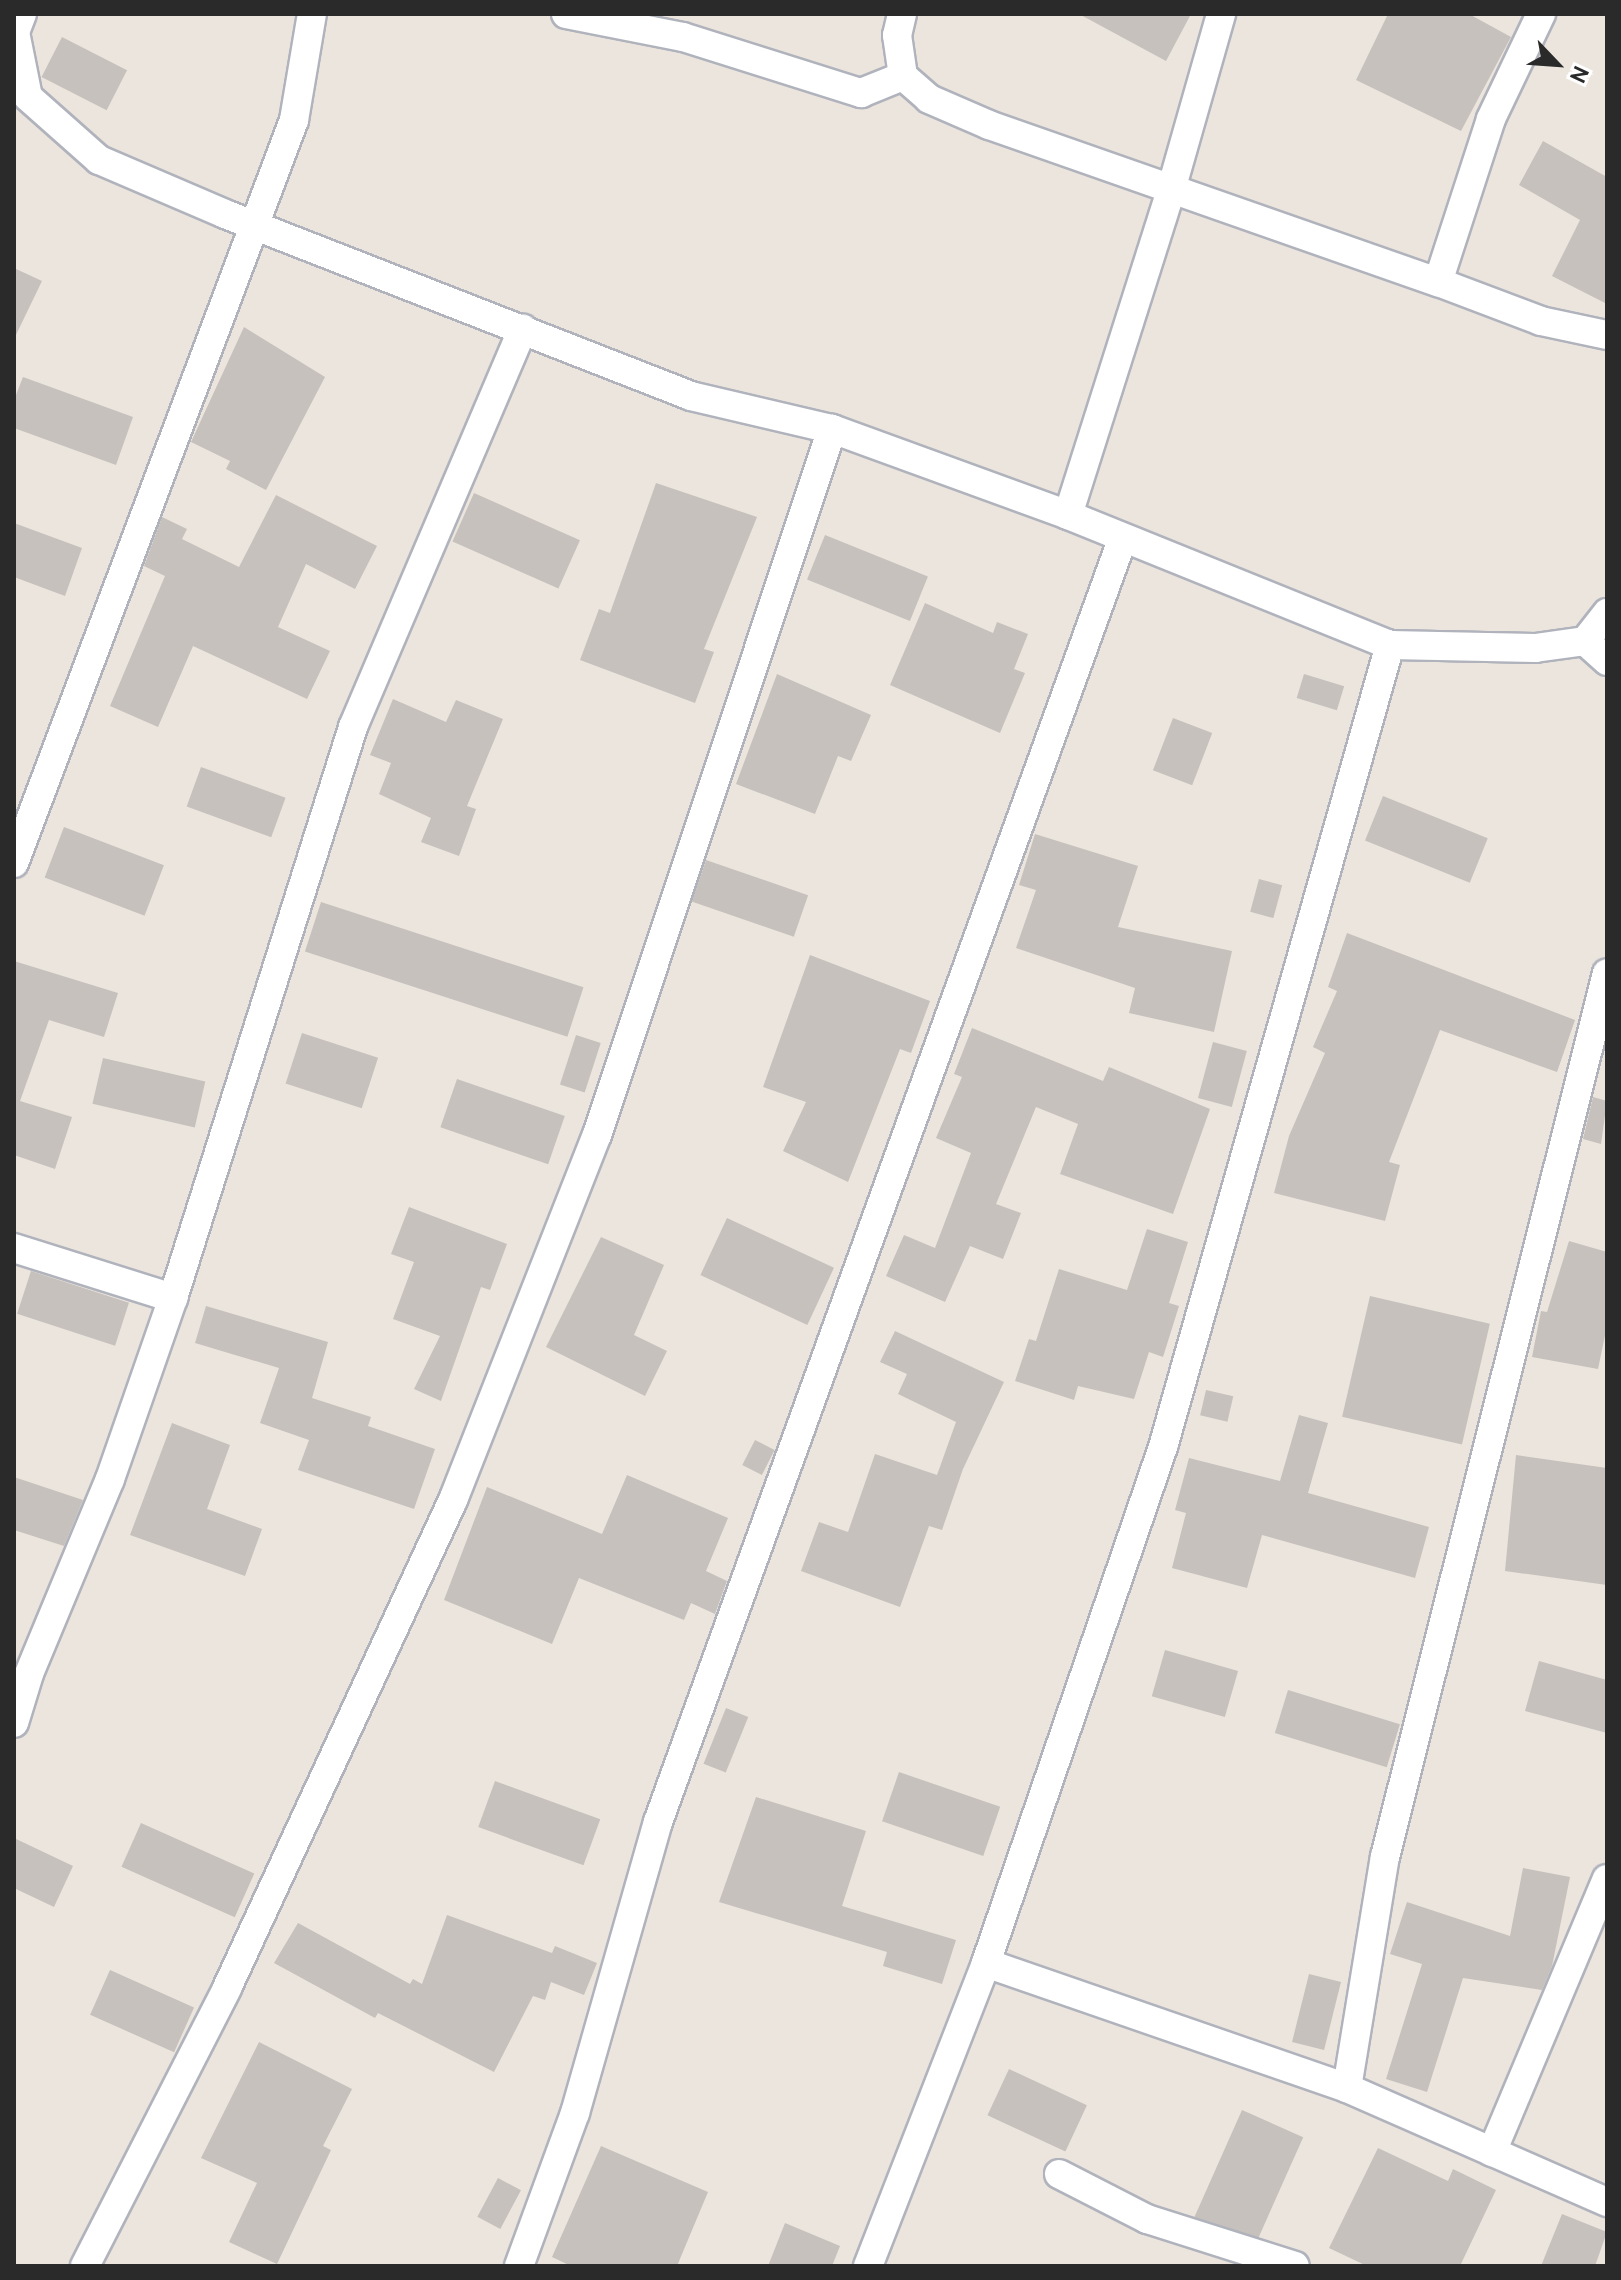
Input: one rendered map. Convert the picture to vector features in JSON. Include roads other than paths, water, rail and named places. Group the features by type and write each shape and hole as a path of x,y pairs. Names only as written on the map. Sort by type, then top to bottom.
{"street":[{"path":"14,863 294,120 312,14"},
{"path":"566,14 683,37 861,93 903,76"},
{"path":"902,14 897,35 903,76 929,99 989,125 1541,321 1607,335"},
{"path":"1068,515 1171,190 1221,14"},
{"path":"1438,282 1491,119 1541,14"},
{"path":"16,28 28,97 99,160 253,224 691,396 832,429 1068,515 1122,540 1390,645 1535,648 1585,641 1607,613"},
{"path":"14,1723 29,1674 110,1479 173,1298 353,727 523,329"},
{"path":"85,2266 227,1988 453,1500 597,1135 832,429"},
{"path":"519,2266 575,2113 658,1822 1122,540"},
{"path":"1585,641 1607,661"},
{"path":"868,2266 986,1963 1163,1447 1390,645"},
{"path":"1347,2088 1385,1857 1607,973"},
{"path":"14,1248 173,1298"},
{"path":"1492,2152 1607,1879"},
{"path":"986,1963 1347,2088 1607,2202"},
{"path":"1059,2174 1147,2219 1295,2266"}]}
